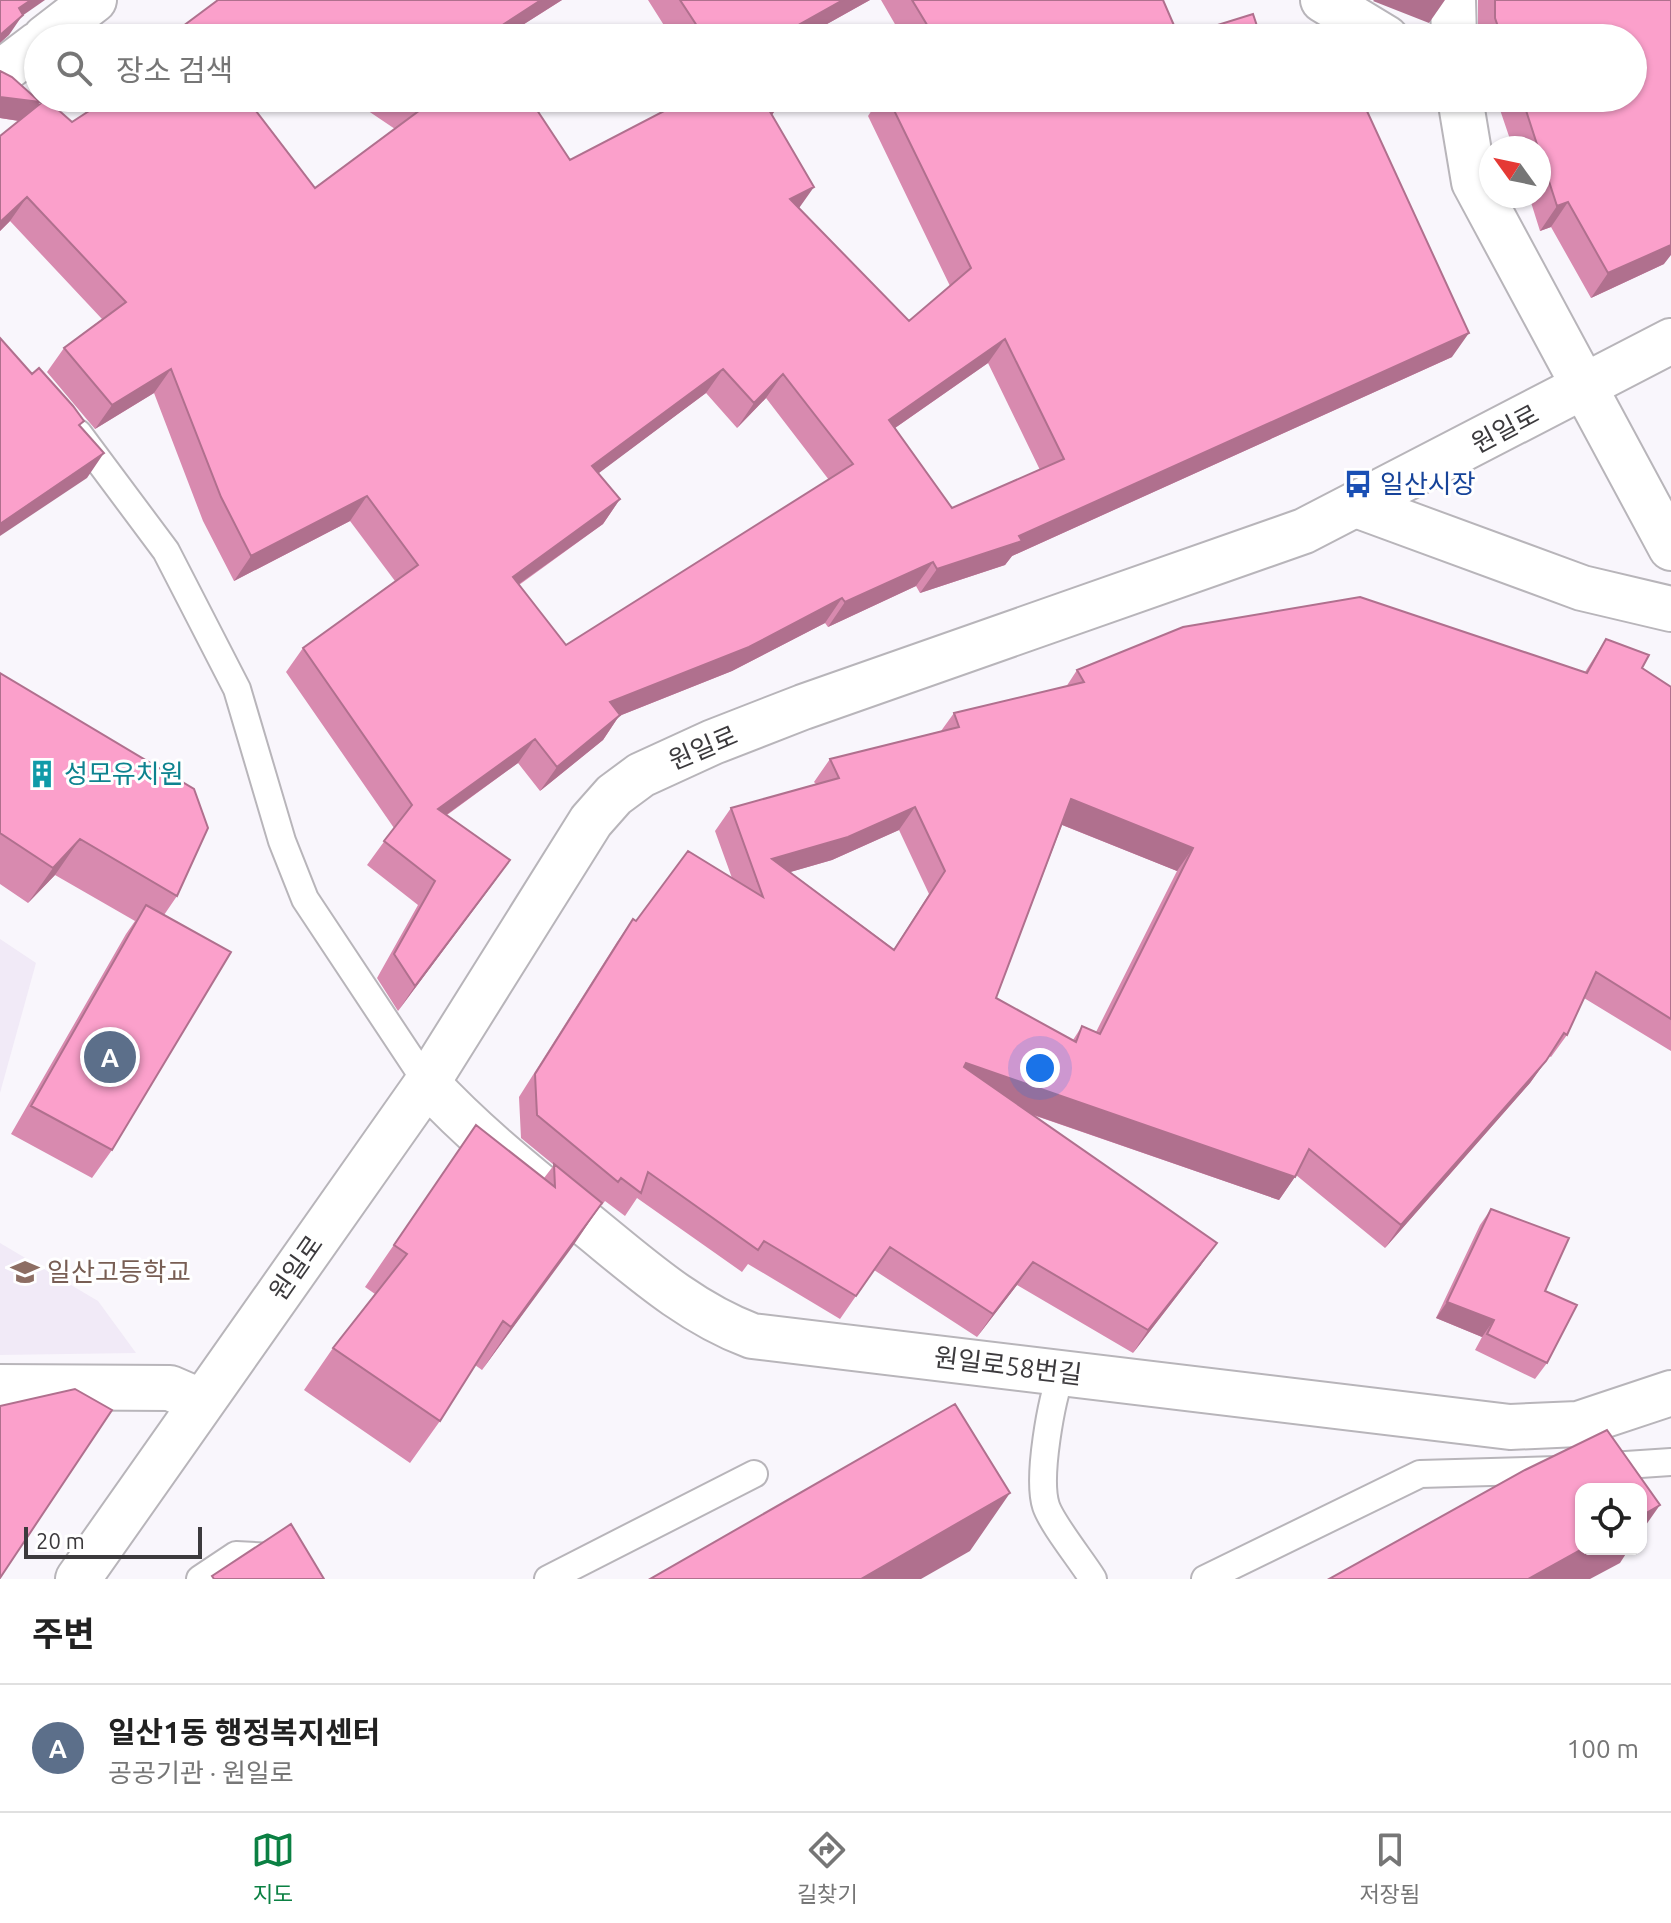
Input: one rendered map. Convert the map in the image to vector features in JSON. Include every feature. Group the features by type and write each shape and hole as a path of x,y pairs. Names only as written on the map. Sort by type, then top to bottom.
{"street":[{"path":"63,24 94,0"},
{"path":"1323,0 1363,24"},
{"path":"1453,0 1454,24"},
{"path":"0,73 24,55"},
{"path":"1462,112 1474,182 1671,548"},
{"name":"원일로","path":"78,1579 200,1401 427,1083 591,821 614,795 641,775 803,707 1304,531 1359,506 1671,341"},
{"path":"1359,506 1582,588 1671,609"},
{"name":"원일로58번길","path":"427,1083 467,1127 672,1294 718,1324 752,1336 1510,1427 1578,1424 1671,1393"},
{"path":"0,1387 170,1388 200,1401"}],"lane":[{"path":"59,409 166,551 237,689 282,841 305,899 427,1083"},
{"path":"1062,1372 1052,1398 1046,1451 1046,1506 1093,1579"},
{"path":"1205,1579 1420,1474 1671,1462"},
{"path":"548,1579 754,1474"},
{"path":"200,1579 236,1555 291,1558 306,1579"}],"shaded area":[{"path":"0,939 36,963 0,1093"},
{"name":"일산고등학교","path":"0,1243 98,1301 136,1353 0,1355"}],"building":[{"path":"0,0 31,0 19,8 23,15 0,35"},
{"path":"218,0 541,0 504,24 186,24"},
{"path":"680,0 843,0 800,24 696,24"},
{"path":"912,0 1163,0 1173,24 927,24"},
{"path":"1495,0 1671,0 1671,245 1608,273 1568,202 1557,206 1551,187 1551,136 1534,136 1527,112 1647,112 1647,24 1497,24"},
{"path":"1253,14 1256,24 1221,24"},
{"path":"0,71 24,88 24,100 0,97"},
{"path":"30,112 61,112 72,122 87,112 257,112 315,188 417,112 538,112 570,160 662,112 770,112 814,187 790,199 909,321 971,268 895,112 1367,112 1469,333 1019,536 1022,541 937,569 933,562 845,602 842,598 749,647 610,702 620,715 557,767 535,739 438,809 510,860 415,986 394,954 435,881 384,841 412,805 303,648 418,565 367,496 251,556 221,497 171,369 112,405 64,348 126,302 27,197 0,222 0,136","holes":["1005,339 1064,459 952,508 889,420","723,369 754,403 783,374 853,464 566,645 513,577 620,499 592,466"]},
{"path":"0,338 32,374 39,368 73,406 84,421 79,425 104,453 0,524"},
{"path":"1360,597 1587,673 1606,639 1649,655 1642,668 1671,687 1671,1019 1596,972 1567,1035 1564,1033 1546,1061 1401,1225 1309,1149 1295,1177 966,1063 964,1067 1217,1243 1148,1330 1033,1262 993,1314 890,1247 856,1296 764,1241 758,1250 648,1172 641,1193 621,1178 618,1182 537,1115 535,1074 633,919 636,921 688,851 763,897 731,808 839,778 830,759 959,727 954,713 1084,682 1077,670 1183,627","holes":["1071,799 1193,848 1100,1034 1082,1026 1076,1042 996,998","915,807 945,871 894,950 772,859 848,837"]},
{"path":"0,673 194,789 208,828 177,896 80,839 53,868 0,833"},
{"path":"146,905 231,952 112,1150 31,1106"},
{"path":"476,1125 555,1187 554,1164 602,1203 511,1327 503,1321 440,1421 333,1348 407,1254 394,1245"},
{"path":"1491,1209 1569,1238 1545,1291 1577,1305 1547,1363 1487,1334 1494,1320 1447,1302"},
{"path":"75,1389 112,1410 0,1578 0,1406"},
{"path":"955,1404 1010,1493 861,1579 650,1579"},
{"path":"1607,1430 1644,1483 1575,1483 1575,1553 1528,1579 1329,1579 1525,1470"},
{"path":"1647,1487 1660,1505 1647,1513"},
{"path":"291,1524 324,1579 214,1579 212,1576"}],"place":[{"name":"일산시장","path":"1358,484"},
{"name":"성모유치원","path":"42,774"},
{"name":"일산1동 행정복지센터","path":"110,1057"},
{"name":"일산고등학교","path":"25,1272"}]}
